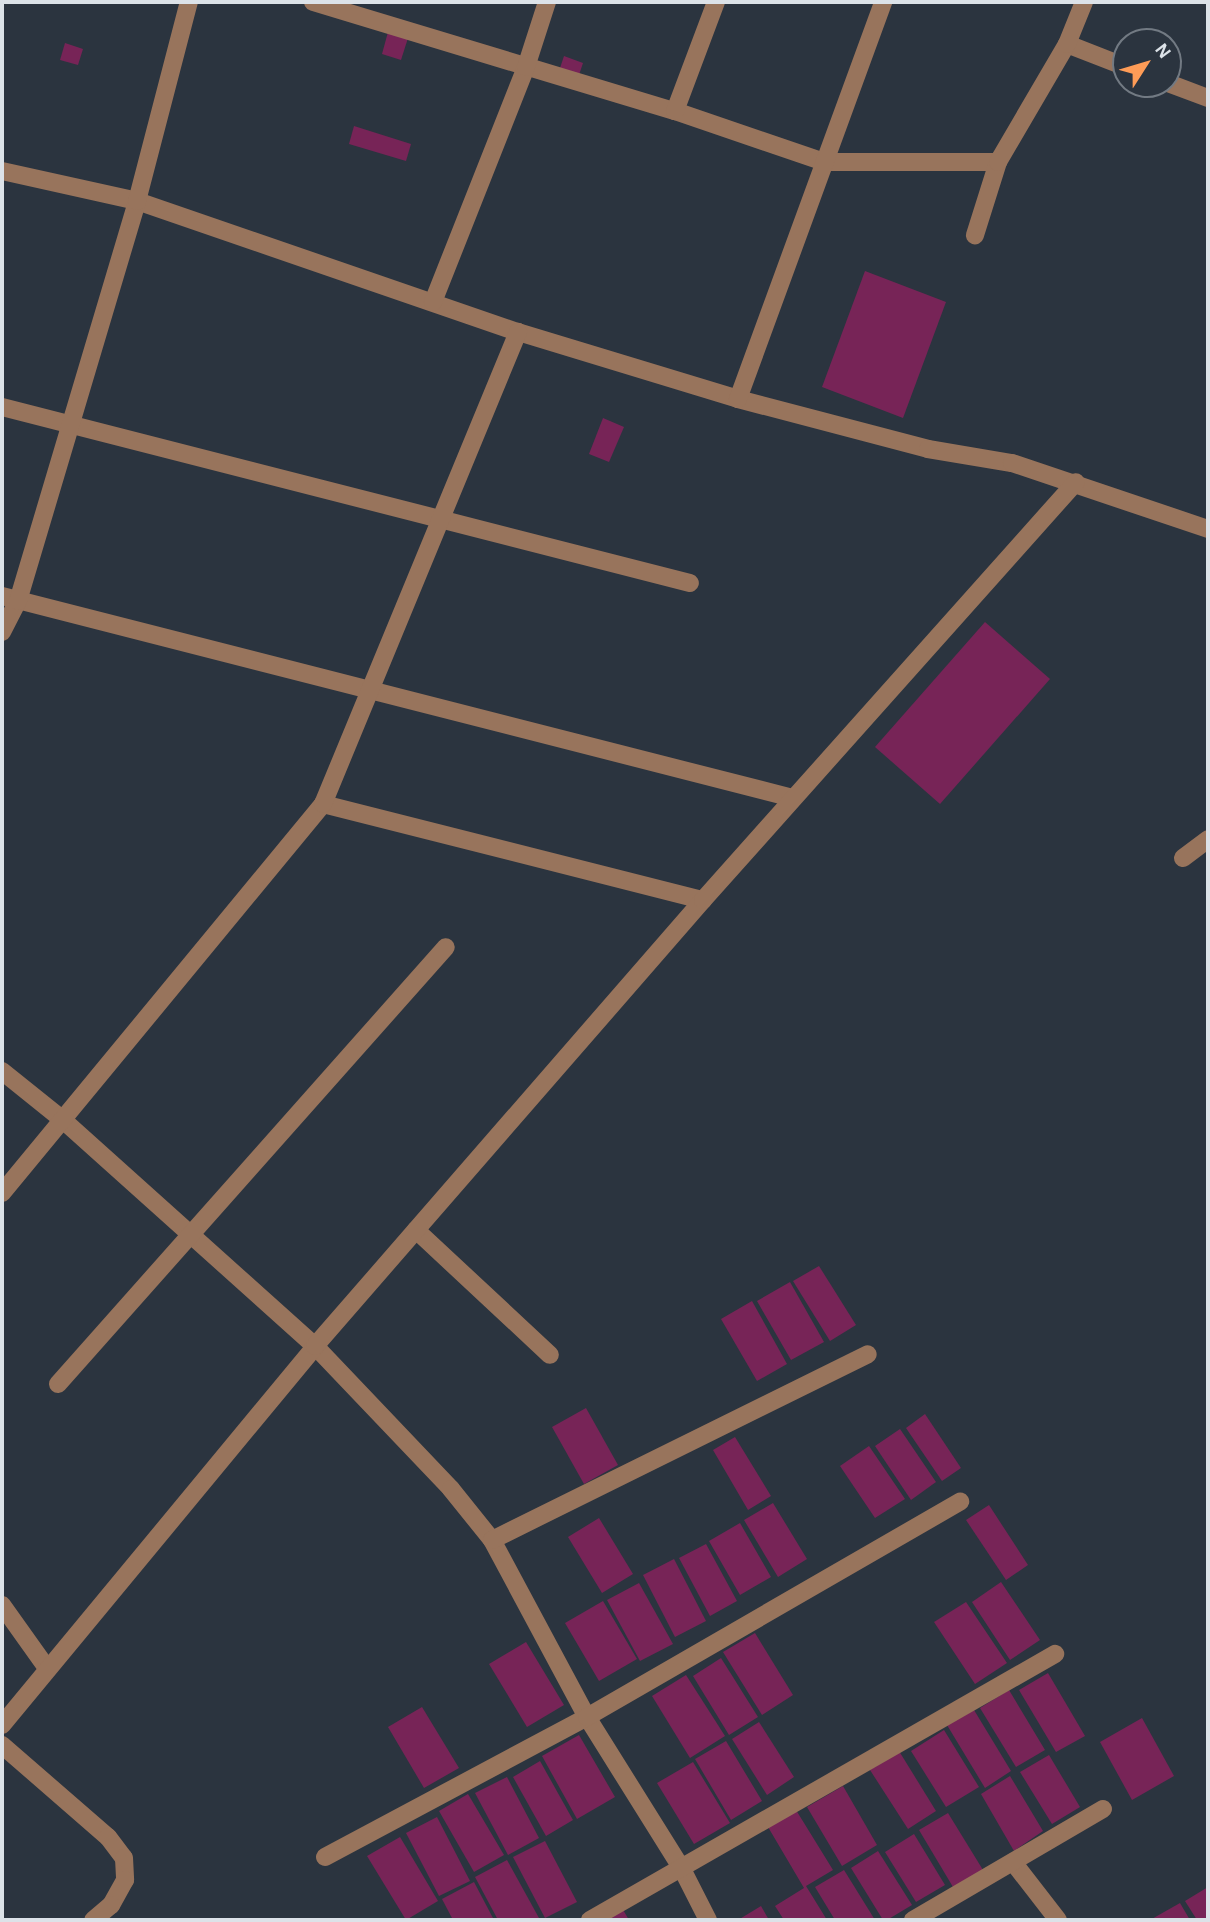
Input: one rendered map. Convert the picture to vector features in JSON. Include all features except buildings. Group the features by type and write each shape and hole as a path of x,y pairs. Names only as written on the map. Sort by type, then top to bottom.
{"street":[{"path":"2,632 10,599 70,425 137,201 189,2"},
{"path":"313,2 675,111 824,162 998,162"},
{"path":"433,302 526,67 547,2"},
{"path":"675,111 716,2"},
{"path":"738,399 883,2"},
{"path":"975,235 998,162 1067,44 1084,2"},
{"path":"1067,44 1112,62"},
{"path":"1182,88 1208,98"},
{"path":"2,171 137,201 518,332 738,399 1076,482 1208,529"},
{"path":"2,1193 323,804 518,332"},
{"path":"2,407 690,583"},
{"path":"2,1725 315,1346 703,900 1076,482"},
{"path":"10,599 793,798"},
{"path":"323,804 703,900"},
{"path":"1183,858 1208,839"},
{"path":"58,1384 188,1233 446,947"},
{"path":"2,1071 63,1121 315,1346 451,1489 492,1540 587,1717 682,1869 708,1920"},
{"path":"416,1230 550,1354"},
{"path":"492,1540 868,1354"},
{"path":"325,1857 587,1717 960,1502"},
{"path":"2,1605 47,1668"},
{"path":"590,1920 1055,1654"},
{"path":"2,1745 108,1837 124,1858 125,1880 111,1905 93,1920"},
{"path":"913,1920 1103,1809"},
{"path":"1013,1862 1058,1920"}]}
